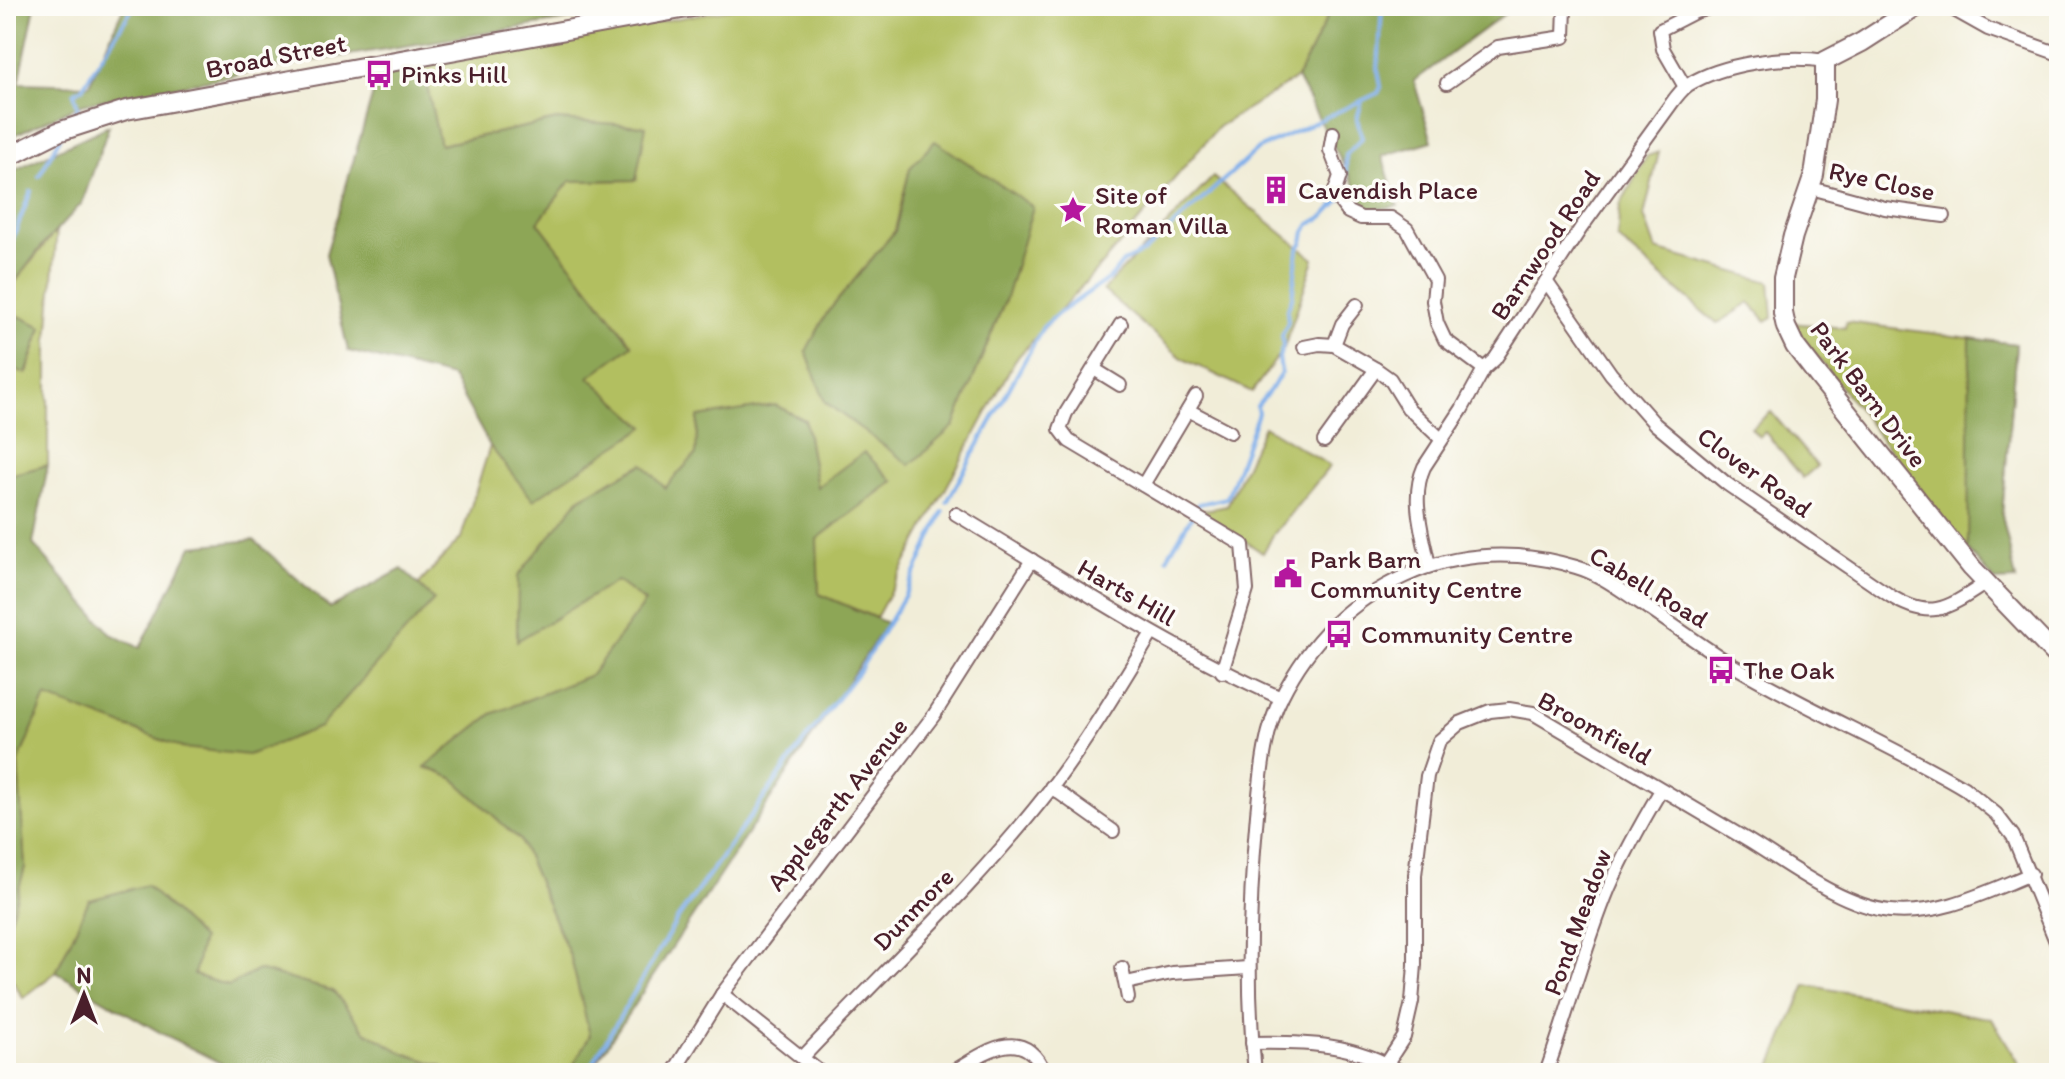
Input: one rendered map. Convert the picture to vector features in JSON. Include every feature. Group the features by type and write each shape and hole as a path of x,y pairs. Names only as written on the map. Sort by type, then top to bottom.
{"street":[{"name":"Broad Street","path":"6,158 65,129 126,110 698,6"},
{"path":"1447,83 1498,47 1564,37 1565,6"},
{"path":"1685,87 1663,49 1660,30 1695,12 1715,6"},
{"path":"1825,61 1862,42 1918,6"},
{"path":"1947,6 1988,29 2059,54"},
{"name":"Barnwood Road","path":"1429,566 1418,513 1419,477 1484,369 1495,359 1642,141 1685,87 1704,77 1738,67 1805,58 1825,61"},
{"name":"Park Barn Drive","path":"1825,61 1825,100 1811,188 1793,236 1783,278 1786,327 1795,346 1827,388 1986,583 2059,659"},
{"path":"1333,133 1330,150 1340,176 1334,194 1348,212 1361,218 1391,218 1407,229 1435,280 1433,301 1437,323 1445,340 1484,369"},
{"name":"Rye Close","path":"1811,188 1885,208 1944,216"},
{"name":"Clover Road","path":"1546,281 1611,374 1655,424 1727,484 1904,605 1924,611 1938,611 1986,583"},
{"path":"1334,345 1342,324 1357,305"},
{"path":"1121,324 1066,413 1060,429 1069,441 1243,545 1247,590 1222,672"},
{"path":"1304,347 1334,345 1376,369 1390,379 1408,408 1441,439"},
{"path":"1094,369 1120,385"},
{"path":"1324,441 1376,369"},
{"path":"1143,485 1196,396"},
{"path":"1188,410 1230,432"},
{"name":"Harts Hill","path":"956,514 1152,633 1222,672 1281,698"},
{"name":"Cabell Road","path":"1255,1073 1248,968 1253,855 1268,739 1281,698 1309,651 1334,622 1368,596 1429,566 1467,557 1519,556 1570,565 1604,579 1729,663 1964,788 2004,822 2013,836 2059,949"},
{"name":"Applegarth Avenue","path":"673,1073 722,994 934,715 1032,560"},
{"name":"Dunmore","path":"803,1057 982,868 1051,787 1152,633"},
{"name":"Broomfield","path":"1387,1063 1404,1037 1412,1002 1415,875 1427,776 1439,741 1460,723 1490,711 1509,709 1533,713 1831,890 1871,907 1891,911 1936,909 2031,874"},
{"path":"1051,787 1116,833"},
{"name":"Pond Meadow","path":"1546,1073 1609,888 1661,790"},
{"path":"1122,968 1128,998"},
{"path":"1126,983 1172,973 1248,968"},
{"path":"722,994 821,1073"},
{"path":"1252,1043 1302,1042 1341,1046 1387,1063 1403,1073"},
{"path":"951,1073 990,1049 1006,1045 1020,1045 1034,1053 1045,1073"}],"green space":[{"path":"6,6 35,6 19,83 89,85 124,6 613,6 617,12 305,62 82,104 6,139"},
{"path":"747,6 1333,6 1297,78 1218,127 1110,255 1015,360 876,618 819,594 816,539 893,482 817,488 805,420 696,454 665,489 643,464 580,498 519,576 517,640 617,580 645,602 591,675 492,714 426,768 453,778 520,840 571,958 590,1035 569,1073 445,1073 443,1066 403,1053 365,1031 333,991 229,986 194,975 89,900 56,972 23,998 6,970 6,934 25,867 18,762 46,696 183,748 433,600 418,585 461,538 490,446 533,499 644,427 588,377 632,344 538,222 570,181 636,180 557,120 439,145 422,64","holes":["910,168 1032,207 1006,298 954,426 827,313 895,231"]},
{"path":"1333,6 1515,6 1414,81 1432,141 1382,156 1398,206 1368,210 1297,78"},
{"path":"422,64 440,145 557,120 646,126 636,180 570,181 538,222 632,345 589,377 645,427 533,500 490,446 452,377 348,351 326,254 380,70"},
{"path":"109,126 82,203 42,246 6,294 6,174"},
{"path":"935,141 1033,207 1006,298 954,426 910,465 825,402 806,351 827,313 895,231 910,168"},
{"path":"1659,152 1644,216 1656,250 1770,282 1773,317 1766,321 1750,303 1717,324 1617,238 1620,205 1647,156"},
{"path":"1213,177 1314,259 1284,348 1252,392 1183,359 1103,290"},
{"path":"57,229 48,339 48,465 6,476 6,367 27,373 42,327 6,310 6,294"},
{"path":"6,310 42,327 26,373 6,367"},
{"path":"1846,322 2016,344 2002,515 2016,580 1968,550 1791,323 1845,328"},
{"path":"1970,338 2016,344 2002,515 2016,580 1995,581 1968,550"},
{"path":"775,405 805,420 817,487 864,452 893,481 817,539 819,594 887,623 589,1073 569,1073 590,1035 571,958 520,840 453,778 425,767 492,714 591,675 645,602 617,581 517,641 518,576 580,498 643,464 665,488 696,454 698,417"},
{"path":"1771,412 1817,466 1803,478 1765,432 1759,437 1751,428"},
{"path":"1264,426 1330,466 1273,535 1263,553 1200,511 1227,506"},
{"path":"48,465 33,544 111,634 140,648 192,546 254,540 330,608 402,569 434,600 320,727 248,755 183,748 46,697 18,762 25,867 6,934 6,476"},
{"path":"146,885 202,939 194,975 229,986 258,970 333,991 365,1031 403,1053 443,1066 445,1073 240,1073 163,1034 56,972 89,900"},
{"path":"1806,985 1992,1019 2025,1073 1768,1073"}],"waterway":[{"path":"70,120 78,108 74,93 82,88 134,6"},
{"path":"947,502 1043,327 1111,277 1123,262 1144,252 1258,149 1378,93 1381,87 1378,70 1382,6"},
{"path":"1275,383 1281,373 1279,357 1288,322 1287,311 1292,298 1298,249 1310,224 1324,216 1346,193 1346,155 1362,138 1357,119 1362,101"},
{"path":"39,176 60,138"},
{"path":"6,256 31,191"},
{"path":"1167,558 1199,504 1227,498 1258,413 1257,406 1274,385"},
{"path":"587,1073 678,918 803,743 861,668 905,595 943,512"}],"place":[{"name":"Pinks Hill","path":"379,74"},
{"name":"Cavendish Place","path":"1276,190"},
{"name":"Site of Roman Villa","path":"1073,210"},
{"name":"Park Barn Community Centre","path":"1288,574"},
{"name":"Community Centre","path":"1339,634"},
{"name":"The Oak","path":"1721,670"}]}
